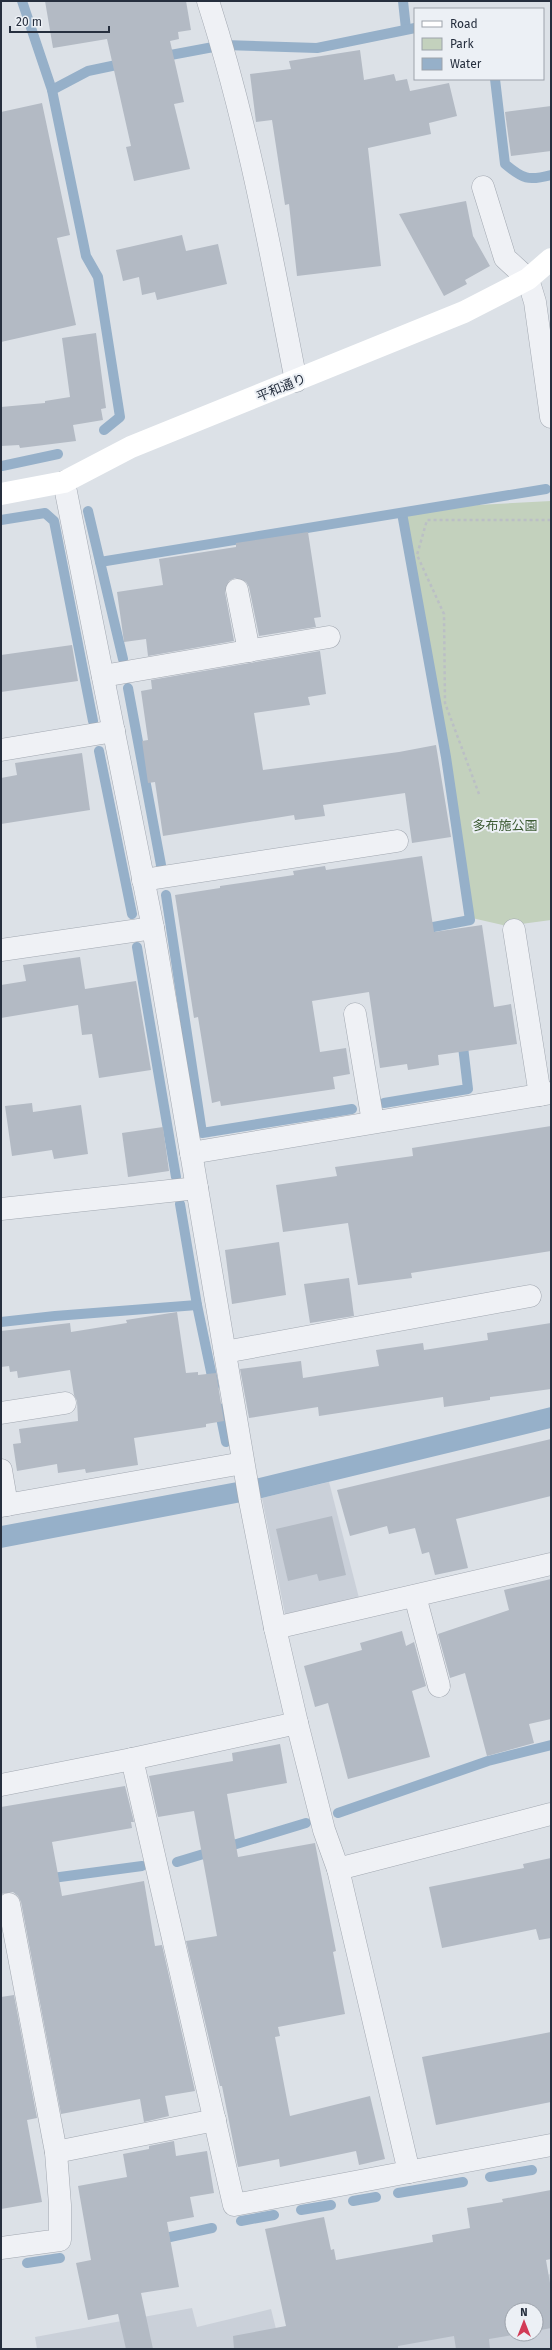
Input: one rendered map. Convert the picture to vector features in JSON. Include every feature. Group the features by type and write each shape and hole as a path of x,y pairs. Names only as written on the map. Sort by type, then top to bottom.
{"street":[{"path":"208,1 224,53 265,221 296,381"},
{"path":"483,188 505,258 528,279 535,302 551,417"},
{"name":"平和通り","path":"1,494 64,482 131,447 464,312 528,279 551,259"},
{"path":"64,482 153,928 244,1469 275,1628 324,1830 338,1869 409,2172"},
{"path":"237,590 249,651"},
{"path":"103,676 329,637"},
{"path":"1,750 114,731"},
{"path":"143,880 397,840"},
{"path":"1,950 153,928"},
{"path":"191,1152 545,1094 514,930"},
{"path":"355,1014 373,1122"},
{"path":"1,1209 197,1188"},
{"path":"225,1352 530,1296"},
{"path":"1,1413 64,1403"},
{"path":"1,1470 4,1506 244,1469"},
{"path":"275,1628 551,1564"},
{"path":"415,1596 439,1686"},
{"path":"1,1785 132,1759 297,1723"},
{"path":"132,1759 234,2205 551,2145"},
{"path":"338,1869 551,1814"},
{"path":"1,2248 60,2240 60,2205 56,2152 9,1904"},
{"path":"56,2152 215,2120"}],"path":[{"path":"479,794 445,703 444,614 417,555 427,520 551,520"}],"shaded area":[{"path":"329,1482 359,1598 285,1614 262,1498"},
{"path":"551,2274 551,2349 37,2349 35,2337 192,2308 197,2327 271,2309 276,2329"}],"green space":[{"name":"多布施公園","path":"551,501 551,920 507,926 472,918 444,736 404,509"}],"water":[{"path":"551,1407 551,1428 262,1498 1,1548 1,1526 259,1478"}],"building":[{"path":"45,1 186,1 191,30 178,32 179,39 170,41 184,102 174,104 190,169 134,181 126,147 131,146 107,39 53,48"},
{"path":"360,50 364,80 394,74 396,81 407,79 410,91 449,83 457,116 429,123 431,134 368,148 381,266 297,276 289,204 285,205 272,120 256,122 250,74 291,69 289,61"},
{"path":"42,103 70,235 57,238 76,325 1,342 1,112"},
{"path":"551,106 551,151 511,156 505,112"},
{"path":"466,201 473,236 490,266 465,280 467,284 444,296 399,214"},
{"path":"182,235 186,251 218,244 227,284 157,300 155,292 142,295 139,277 123,281 116,250"},
{"path":"96,333 106,408 101,409 103,420 73,425 76,441 20,448 19,445 1,446 1,407 45,403 45,401 70,397 62,338"},
{"path":"308,532 321,617 314,618 316,627 259,636 249,587 246,582 235,578 229,581 225,592 234,641 148,656 146,639 124,642 117,592 163,585 159,559 236,547 236,543"},
{"path":"72,645 78,681 1,692 1,655"},
{"path":"320,651 326,694 308,697 310,705 254,713 263,770 399,752 436,745 451,837 412,843 405,793 323,805 325,816 295,820 294,815 163,836 155,782 148,783 142,741 148,740 141,691 152,689 151,680"},
{"path":"82,753 90,810 1,824 1,778 17,775 15,763"},
{"path":"422,856 434,932 482,925 494,1007 511,1004 517,1044 438,1055 439,1065 408,1070 407,1064 380,1068 369,992 312,1001 320,1052 346,1048 350,1074 333,1077 335,1089 221,1106 220,1101 212,1103 198,1017 194,1018 175,895 220,888 220,886 294,875 293,871 325,866 326,870"},
{"path":"80,957 85,989 136,981 151,1070 99,1078 92,1034 82,1035 78,1005 1,1018 1,985 26,981 23,965"},
{"path":"32,1103 33,1112 81,1105 88,1154 54,1159 52,1150 12,1156 5,1106"},
{"path":"551,1126 551,1251 411,1273 412,1278 358,1285 348,1223 283,1232 276,1185 337,1176 335,1167 413,1156 412,1148"},
{"path":"163,1127 169,1171 128,1177 122,1133"},
{"path":"279,1242 286,1295 232,1304 225,1250"},
{"path":"349,1278 354,1316 310,1323 304,1284"},
{"path":"177,1312 186,1373 198,1372 198,1375 216,1373 224,1421 206,1424 206,1427 134,1438 138,1465 86,1473 85,1469 58,1473 57,1464 17,1471 13,1444 21,1443 19,1429 78,1421 77,1401 74,1395 70,1370 18,1378 17,1371 10,1372 9,1366 1,1367 1,1331 70,1323 71,1332 127,1323 126,1320"},
{"path":"551,1323 551,1389 490,1397 490,1400 444,1407 443,1397 319,1416 318,1407 249,1418 240,1369 301,1361 303,1378 379,1366 376,1350 423,1343 424,1350 488,1340 487,1333"},
{"path":"551,1439 551,1496 456,1519 468,1568 435,1575 429,1552 422,1554 415,1528 389,1534 387,1526 350,1536 337,1490"},
{"path":"332,1516 346,1575 319,1581 317,1574 288,1581 276,1529"},
{"path":"551,1579 551,1719 529,1724 534,1743 487,1756 465,1673 450,1678 438,1634 509,1610 504,1590"},
{"path":"402,1631 406,1646 414,1642 426,1686 412,1691 430,1757 348,1779 328,1703 315,1707 304,1666 362,1650 360,1643"},
{"path":"280,1744 287,1783 227,1794 238,1857 315,1843 336,1951 333,1952 345,2014 278,2027 280,2036 275,2037 290,2116 370,2096 385,2159 359,2165 356,2151 280,2167 279,2159 238,2167 222,2086 220,2086 186,1941 217,1936 194,1811 158,1817 149,1776 233,1761 232,1753"},
{"path":"125,1786 134,1822 131,1822 132,1828 52,1842 62,1896 144,1881 155,1946 162,1945 195,2091 165,2096 169,2116 144,2122 140,2099 61,2114 21,1902 18,1896 13,1892 1,1894 1,1807"},
{"path":"551,1858 551,1938 539,1940 536,1929 442,1948 429,1887 524,1868 523,1864"},
{"path":"14,1995 37,2118 27,2120 42,2202 1,2209 1,1997"},
{"path":"551,2032 551,2102 436,2125 422,2057"},
{"path":"174,2141 176,2156 207,2151 214,2193 190,2197 194,2217 167,2222 179,2287 141,2293 153,2349 126,2349 118,2314 88,2320 76,2263 91,2260 78,2186 127,2177 123,2154 149,2149 149,2146"},
{"path":"551,2190 551,2259 546,2260 551,2289 551,2328 544,2329 544,2302 504,2302 504,2336 489,2339 490,2349 456,2349 454,2336 398,2346 398,2349 234,2349 233,2336 286,2326 265,2229 324,2217 331,2250 334,2249 336,2260 433,2242 432,2235 470,2228 467,2208 503,2202 502,2199"}],"waterway":[{"path":"22,1 52,90"},
{"path":"403,1 406,29"},
{"path":"160,57 224,45 317,48 414,28"},
{"path":"104,430 120,417 98,277 86,256 52,90 88,71 126,63"},
{"path":"495,80 505,164 521,176 537,178 551,175"},
{"path":"2,466 58,454"},
{"path":"100,562 546,489"},
{"path":"88,511 123,659"},
{"path":"1,520 45,513 54,521 93,721"},
{"path":"402,513 446,757 470,920 423,929"},
{"path":"128,688 161,865"},
{"path":"99,751 132,914"},
{"path":"166,895 202,1133 352,1109"},
{"path":"137,947 176,1177"},
{"path":"384,1103 468,1089 462,1038"},
{"path":"180,1204 197,1305 214,1386"},
{"path":"1,1322 55,1316 197,1305"},
{"path":"219,1408 226,1442"},
{"path":"338,1813 488,1761 551,1745"},
{"path":"177,1862 306,1823"},
{"path":"45,1879 142,1866"},
{"path":"490,2177 532,2170"},
{"path":"398,2193 463,2182"},
{"path":"353,2201 376,2197"},
{"path":"301,2210 331,2205"},
{"path":"241,2221 274,2215"},
{"path":"156,2240 212,2228"},
{"path":"27,2263 60,2258"}]}
